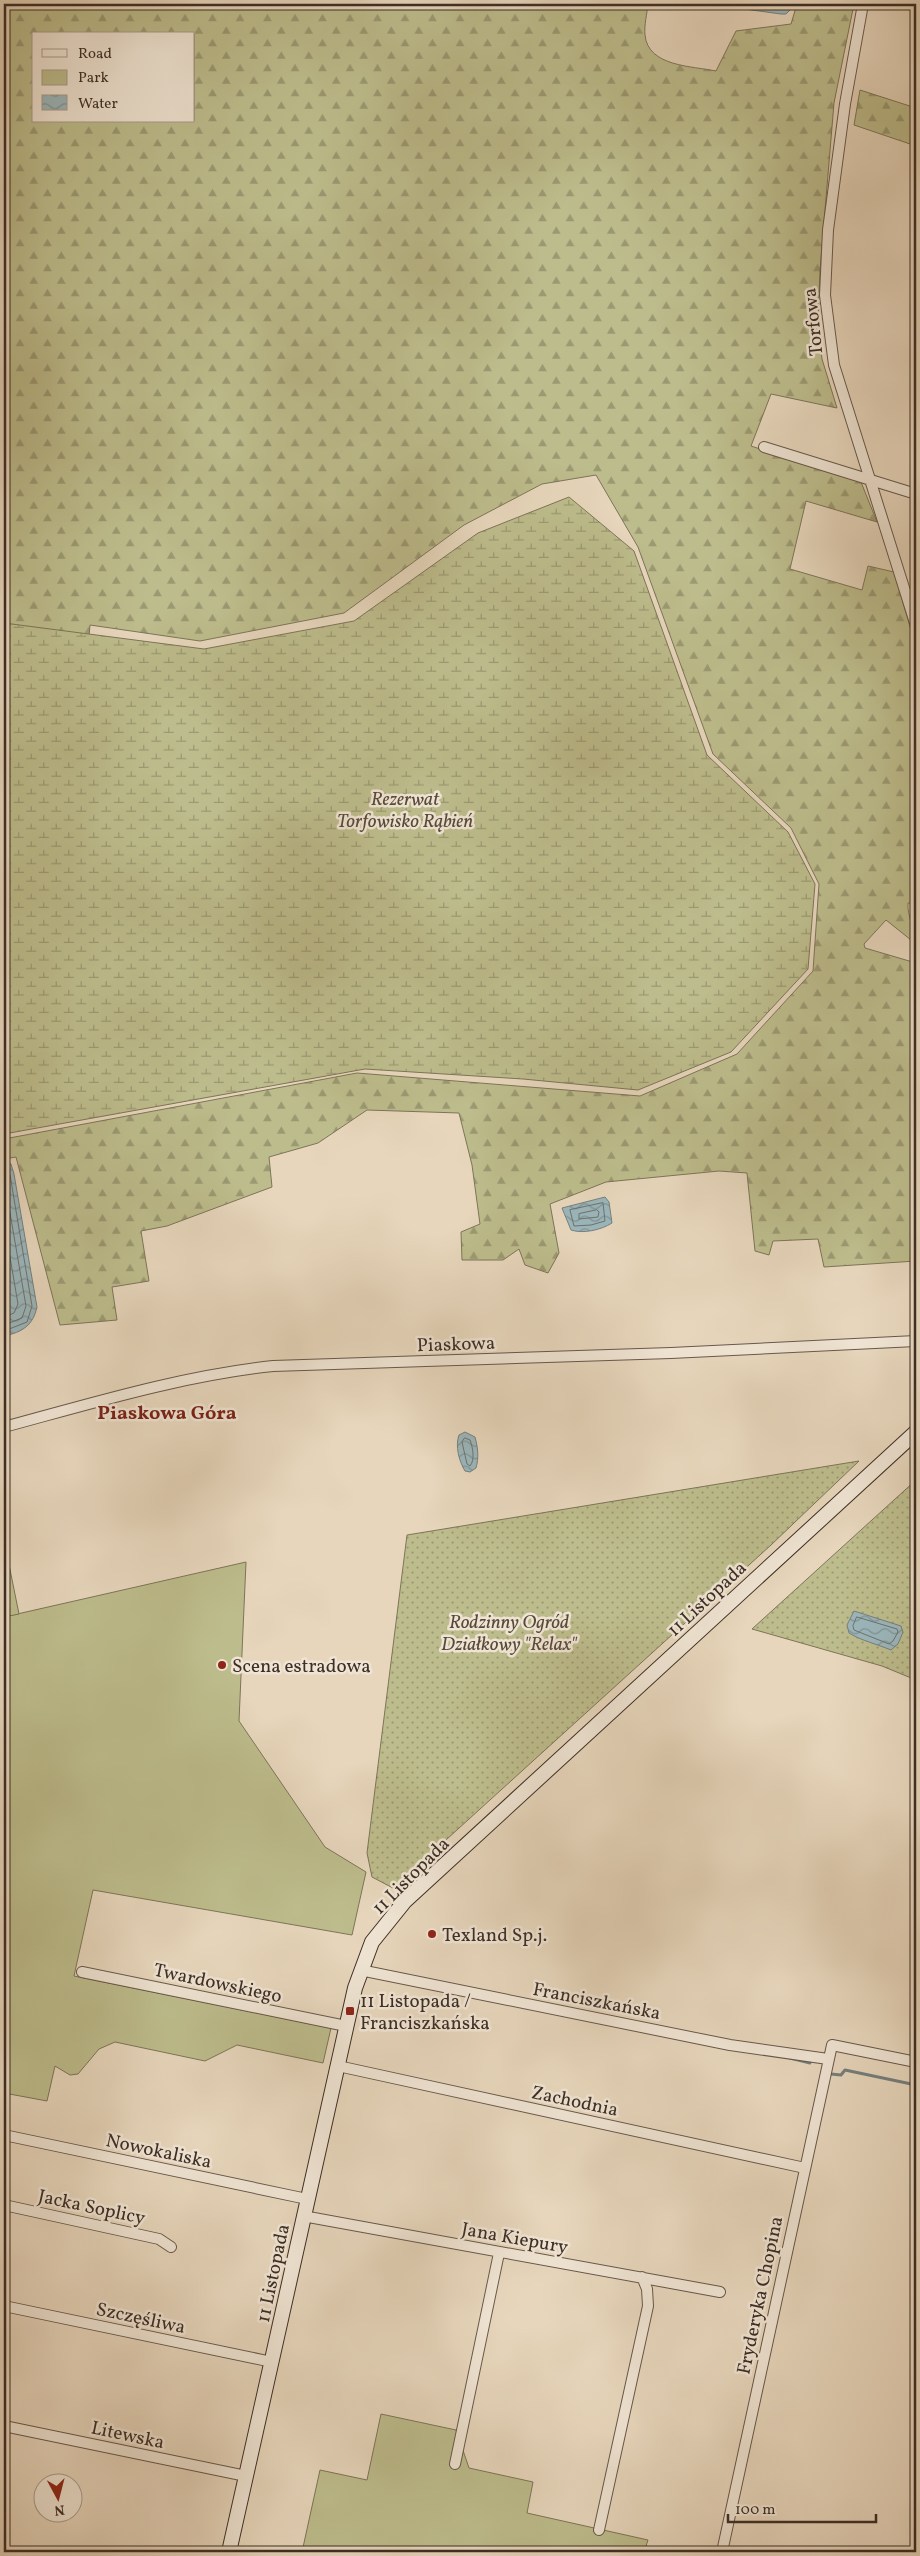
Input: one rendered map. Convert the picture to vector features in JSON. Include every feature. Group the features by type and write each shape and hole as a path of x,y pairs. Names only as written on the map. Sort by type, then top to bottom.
{"street":[{"name":"Torfowa","path":"863,4 845,104 829,220 825,295 834,365 916,626"},
{"path":"764,447 916,494"},
{"name":"Piaskowa","path":"4,1427 157,1386 234,1370 272,1366 670,1353 916,1341"},
{"name":"11 Listopada","path":"229,2552 346,2026 360,1970 372,1942 405,1901 916,1432"},
{"name":"Franciszkańska","path":"360,1970 730,2045 828,2059"},
{"name":"Twardowskiego","path":"82,1972 346,2026"},
{"name":"Fryderyka Chopina","path":"722,2552 832,2045 916,2062"},
{"name":"Zachodnia","path":"338,2066 805,2168"},
{"name":"Nowokaliska","path":"4,2135 307,2199"},
{"name":"Jacka Soplicy","path":"4,2205 159,2239 171,2247"},
{"name":"Jana Kiepury","path":"304,2216 720,2292"},
{"path":"456,2464 499,2253"},
{"path":"599,2530 648,2306 647,2289 642,2277"},
{"name":"Szczęśliwa","path":"4,2306 272,2362"},
{"name":"Litewska","path":"4,2426 246,2476"}],"green space":[{"path":"4,4 648,4 645,35 648,46 654,53 673,63 716,71 736,31 791,24 797,4 854,4 834,103 820,270 818,326 822,359 837,408 771,394 751,446 861,482 877,522 806,501 790,569 862,590 868,566 894,572 916,647 916,903 908,903 916,944 886,920 864,944 865,948 916,963 916,1261 824,1267 818,1239 773,1241 769,1255 755,1251 747,1173 719,1171 606,1182 550,1204 559,1253 548,1273 525,1265 519,1249 503,1260 462,1260 461,1232 480,1224 472,1165 459,1113 367,1110 318,1143 269,1157 272,1187 167,1226 141,1231 149,1281 112,1287 117,1320 60,1325 16,1157 4,1159 4,1139 357,1073 640,1096 737,1054 813,971 819,884 791,828 713,754 638,547 596,475 542,484 464,525 344,613 200,641 90,625 85,684 4,687"},
{"path":"860,90 916,108 916,146 854,125"},
{"name":"Rezerwat Torfowisko Rąbień","path":"569,497 634,551 707,755 788,832 815,884 808,969 731,1052 638,1090 523,1079 365,1069 4,1134 4,623 204,649 354,621 478,533"},
{"name":"Rodzinny Ogród Działkowy \"Relax\"","path":"859,1461 771,1545 393,1888 372,1877 367,1853 407,1535"},
{"path":"916,1480 916,1680 882,1666 752,1629"},
{"path":"4,1540 19,1614 4,1617"},
{"path":"246,1562 239,1721 325,1847 366,1872 352,1935 93,1890 74,1976 331,2028 323,2063 237,2045 205,2061 115,2042 99,2049 78,2074 70,2075 55,2066 47,2101 4,2093 4,1617"},
{"path":"381,2414 456,2430 469,2468 533,2482 527,2513 648,2540 646,2546 668,2552 302,2552 320,2470 367,2480"}],"water":[{"path":"733,4 792,4 792,8 786,14 781,14 737,8"},
{"path":"4,1160 11,1164 14,1174 37,1307 33,1319 26,1327 4,1336"},
{"path":"605,1197 609,1202 612,1223 592,1231 581,1232 571,1230 562,1208"},
{"path":"465,1432 475,1437 477,1449 478,1460 476,1468 470,1472 465,1471 459,1458 458,1439 459,1435"},
{"path":"854,1611 901,1626 903,1632 898,1644 891,1650 849,1633 847,1625"}],"waterway":[{"path":"790,2058 810,2063"},
{"path":"831,2074 841,2075 845,2070 916,2085"}],"place":[{"name":"Scena estradowa","path":"222,1665"},
{"name":"Texland Sp.j.","path":"432,1934"},
{"name":"11 Listopada / Franciszkańska","path":"350,2011"}],"district":[{"name":"Piaskowa Góra","path":"167,1412"}]}
